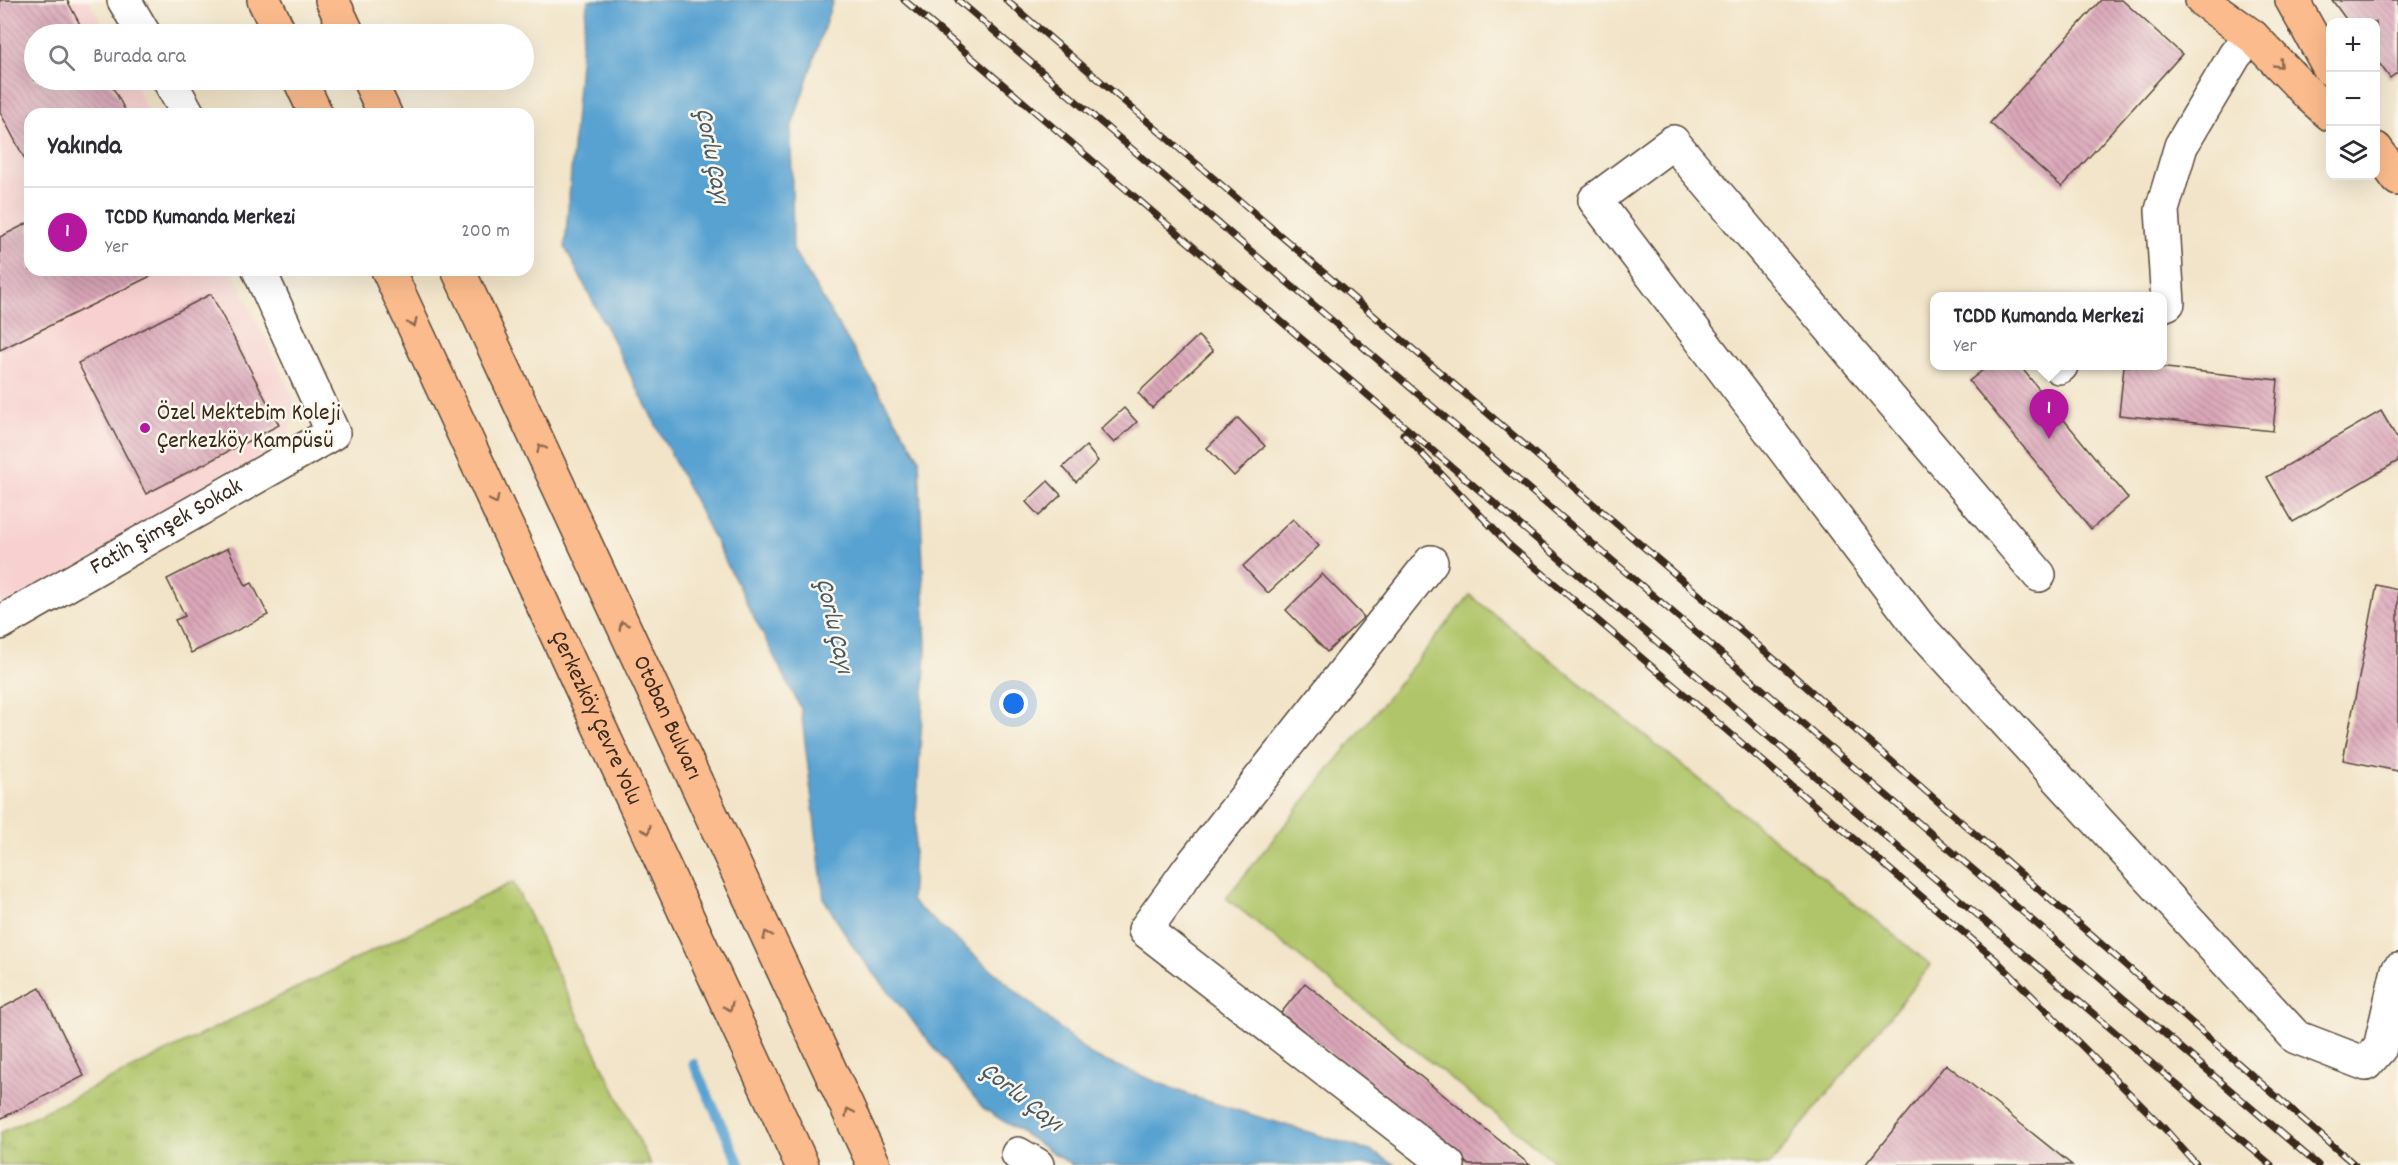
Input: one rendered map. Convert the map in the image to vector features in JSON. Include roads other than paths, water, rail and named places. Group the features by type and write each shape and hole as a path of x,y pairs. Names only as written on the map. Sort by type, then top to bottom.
{"main road":[{"path":"264,0 275,24"},
{"path":"332,0 343,24"},
{"path":"2202,0 2252,36 2311,98 2326,110"},
{"path":"2292,0 2326,60"},
{"path":"305,90 313,108"},
{"path":"374,90 382,108"},
{"name":"Çerkezköy Çevre Yolu","path":"391,276 802,1165"},
{"name":"Otoban Bulvarı","path":"461,276 874,1165"}],"street":[{"path":"124,0 138,24"},
{"path":"2167,303 2162,210 2181,146 2235,55 2252,36"},
{"path":"175,90 185,108"},
{"path":"2039,575 1673,142 1595,200 1920,627 2296,1037 2366,1064 2380,1048 2398,970"},
{"name":"Fatih Şimşek Sokak","path":"0,622 333,433 263,276"},
{"path":"1431,562 1190,868 1145,930 1448,1165"}],"water":[{"name":"Çorlu Çayı","path":"588,0 833,0 791,129 793,250 919,458 926,649 911,901 1092,1056 1197,1098 1370,1151 1396,1165 1072,1165 983,1108 856,951 824,899 801,709 565,247 582,37"}],"waterway":[{"path":"693,1063 740,1165"}],"railway":[{"path":"904,0 2271,1165"},
{"path":"958,0 2318,1165"},
{"path":"1006,0 1788,671 2355,1165"},
{"path":"1403,434 1508,544 1996,960 2164,1128 2197,1165"}],"place":[{"name":"Özel Mektebim Koleji Çerkezköy Kampüsü","path":"145,428"},
{"name":"TCDD Kumanda Merkezi","path":"2049,439"}]}
